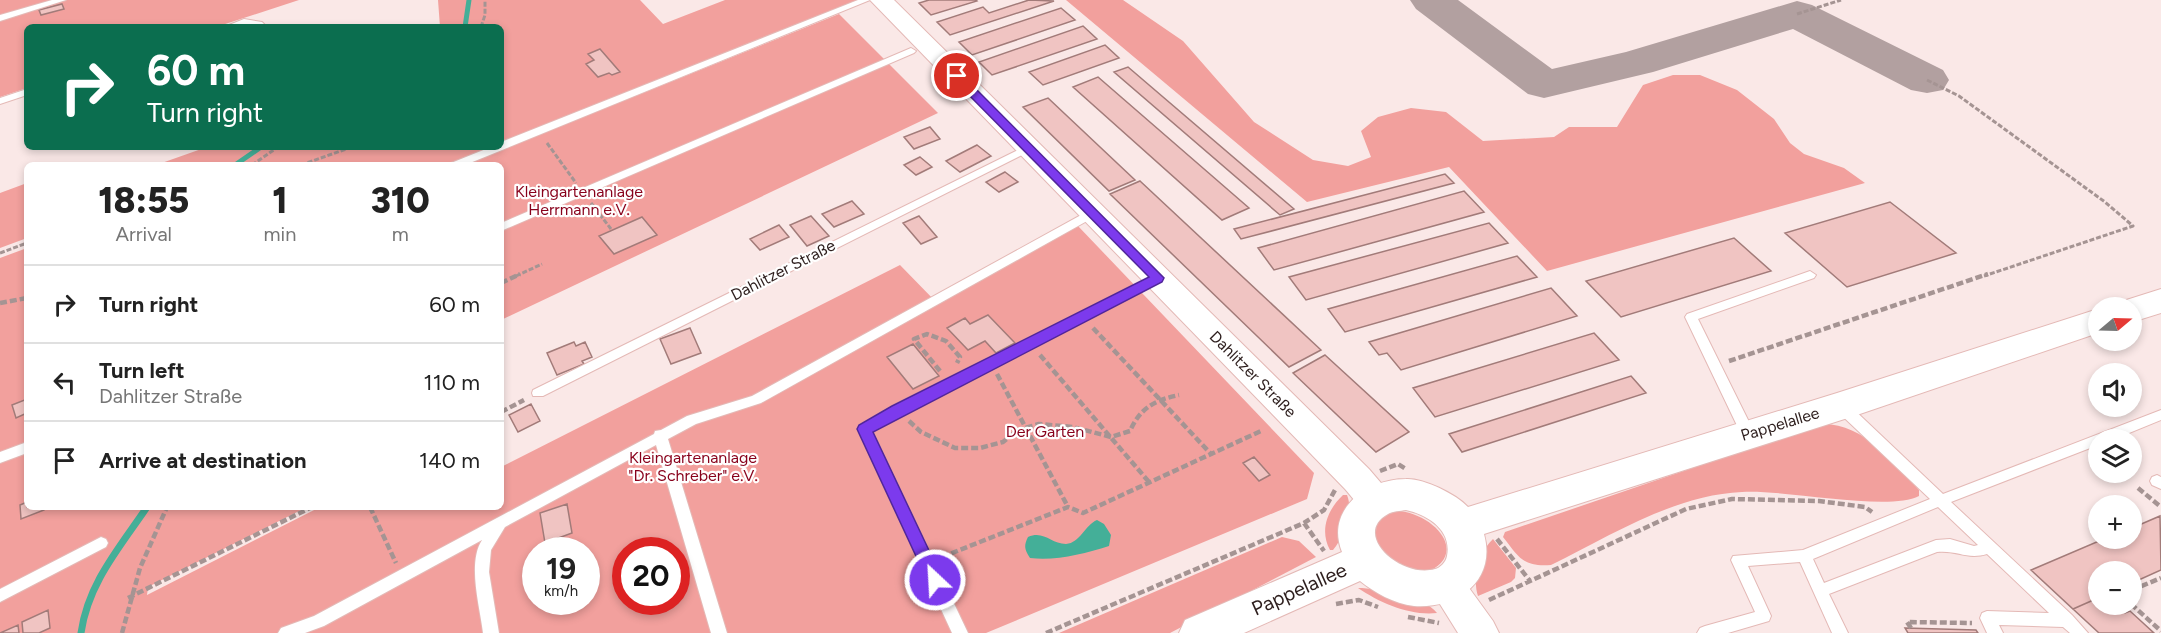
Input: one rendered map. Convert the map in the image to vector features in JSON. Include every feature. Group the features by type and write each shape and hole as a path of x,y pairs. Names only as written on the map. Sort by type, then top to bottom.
{"main road":[{"path":"2142,307 2161,300"},
{"name":"Pappelallee","path":"1461,525 1841,406 2088,324"},
{"path":"1406,494 1425,498 1440,505 1461,525 1469,544 1467,561 1460,575 1446,585 1427,589 1405,587 1390,582 1376,572 1365,560 1356,538 1357,522 1363,510 1375,500 1389,495 1406,494"},
{"name":"Pappelallee","path":"1200,633 1365,560"}],"street":[{"name":"Dahlitzer Straße","path":"881,0 1357,479 1375,500"},
{"path":"1446,585 1480,633"}],"lane":[{"path":"0,18 62,0"},
{"path":"504,145 866,0"},
{"path":"238,24 244,22 259,24"},
{"path":"504,226 911,51"},
{"path":"0,101 24,93"},
{"name":"Dahlitzer Straße","path":"538,393 1028,148"},
{"path":"462,162 492,150"},
{"path":"286,633 319,621 660,435 692,420 756,400 1092,213"},
{"path":"1748,434 1691,317 1810,275"},
{"path":"960,633 865,429 948,381 991,363 1158,278"},
{"path":"1841,406 2080,633"},
{"path":"1705,633 1764,616 1738,560 1804,556 1940,500 2161,415"},
{"path":"660,435 720,633"},
{"path":"0,458 24,448"},
{"path":"491,633 482,572 484,549 500,523"},
{"path":"0,596 101,543"},
{"path":"1821,591 1936,546 1950,545 1974,552 1990,547"},
{"path":"1804,556 1840,633"},
{"path":"1995,633 1987,618 2067,620"}],"path":[{"path":"482,24 485,15 485,0"},
{"path":"1797,14 1841,0"},
{"path":"1714,366 2133,226 2105,202 1959,96 1927,80"},
{"path":"540,131 611,229"},
{"path":"256,162 274,150"},
{"path":"310,162 344,150"},
{"path":"0,253 24,244"},
{"path":"504,282 543,264"},
{"path":"0,303 24,299"},
{"path":"1082,316 1211,454"},
{"path":"927,334 946,341 960,357 948,381 940,370 914,339 927,334"},
{"path":"1030,343 1149,483"},
{"path":"991,363 1068,507 1083,513 1261,431"},
{"path":"504,410 538,393"},
{"path":"898,410 921,432 955,447 980,448 1003,442 1025,427 1040,424 1072,427 1111,437 1130,431 1138,413 1153,401 1179,395"},
{"path":"2138,488 2161,507"},
{"path":"1046,633 1304,523 1324,510 1333,491"},
{"path":"1530,581 1686,509 1723,501 1819,501 1865,507 1885,522"},
{"path":"927,562 1068,507"},
{"path":"122,633 128,598 142,558 166,510"},
{"path":"128,598 306,510"},
{"path":"371,510 402,576"},
{"path":"2142,586 2161,578"},
{"path":"2142,614 2161,631"},
{"path":"1911,628 1907,622 1973,623 1987,618"}],"green space":[{"path":"0,0 299,0 225,24 24,24 24,89 0,97"},
{"path":"438,0 640,0 663,24 725,0 857,0 504,142 504,24 440,24"},
{"path":"1066,0 1123,0 1183,41 1254,122 1313,160 1348,166 1371,157 1361,131 1378,117 1411,108 1446,112 1483,141 1554,137 1569,127 1617,127 1643,85 1673,75 1700,75 1737,90 1774,119 1790,143 1804,154 1844,168 1865,183 1547,271 1449,167 1307,202"},
{"name":"Kleingartenanlage Herrmann e.V.","path":"839,14 938,113 504,319 504,162 471,162"},
{"path":"198,150 482,150 452,162 164,162"},
{"path":"24,184 24,239 0,248 0,193"},
{"path":"1078,226 1314,473 1307,499 986,633 0,633 0,258 24,249 24,510 301,510 148,587 147,595 314,510 504,510 504,465 900,265 938,304"},
{"path":"1821,424 1836,425 1864,437 1888,456 1910,479 1919,490 1919,496 1884,502 1760,492 1717,495 1667,509 1643,519 1551,565 1527,562 1503,537 1505,532"},
{"path":"1343,495 1347,495 1349,502 1349,516 1341,538 1333,550 1330,550 1325,528 1329,513"},
{"path":"1400,511 1414,514 1426,521 1444,538 1447,548 1445,558 1437,567 1422,574 1377,556 1373,526 1385,516"},
{"path":"1282,537 1299,541 1316,557 1170,633 1059,633"},
{"path":"1493,539 1516,568 1515,578 1511,582 1478,596 1476,573 1484,551"},
{"path":"1358,588 1412,598 1431,607 1437,613 1416,612 1396,607"}],"shaded area":[{"path":"1097,520 1104,524 1111,535 1109,546 1050,559 1030,558 1026,550 1028,537 1039,535 1061,543 1071,543"}],"building":[{"path":"929,0 977,1 931,15 919,3"},
{"path":"1029,0 1054,1 950,35 937,22 983,7 989,13"},
{"path":"62,4 64,9 41,15 39,10"},
{"path":"1061,8 1075,20 972,55 959,42"},
{"path":"1083,26 1097,39 992,75 979,62"},
{"path":"1105,45 1119,58 1043,85 1029,72"},
{"path":"600,49 620,72 598,77 586,64 594,60 588,54"},
{"path":"1128,67 1294,209 1280,215 1114,72"},
{"path":"1098,77 1249,208 1222,220 1073,87"},
{"path":"1048,98 1135,180 1109,191 1023,107"},
{"path":"930,127 940,139 914,149 904,137"},
{"path":"977,145 991,156 960,172 946,161"},
{"path":"920,157 932,167 916,175 904,165"},
{"path":"1005,172 1018,182 999,192 986,182"},
{"path":"1445,174 1454,183 1241,239 1234,229"},
{"path":"1140,181 1321,350 1289,367 1110,194"},
{"path":"1464,191 1484,212 1274,270 1258,248"},
{"path":"852,201 864,214 834,227 822,214"},
{"path":"1890,202 1956,253 1847,287 1785,233"},
{"path":"811,216 829,236 807,246 790,225"},
{"path":"919,216 937,237 921,244 903,223"},
{"path":"642,217 657,235 614,254 599,236"},
{"path":"1489,223 1508,243 1306,300 1289,277"},
{"path":"779,225 789,237 760,250 750,239"},
{"path":"1734,238 1771,271 1621,317 1586,281"},
{"path":"1517,256 1537,277 1345,332 1328,309"},
{"path":"1551,288 1577,316 1401,370 1387,353 1379,355 1369,342"},
{"path":"988,315 1015,343 996,353 985,341 968,350 947,328 965,318 970,324"},
{"path":"690,328 701,353 671,364 660,339"},
{"path":"1594,333 1619,360 1435,417 1413,388"},
{"path":"574,342 576,346 585,342 592,357 582,361 584,364 557,375 547,353"},
{"path":"913,344 939,376 913,389 887,357"},
{"path":"1325,355 1409,432 1376,452 1293,373"},
{"path":"1631,376 1646,393 1462,452 1449,434"},
{"path":"24,400 24,414 16,418 12,405"},
{"path":"531,404 540,421 518,432 509,415"},
{"path":"1254,457 1270,475 1259,481 1243,463"},
{"path":"24,503 24,510 44,510 21,519 20,505"},
{"path":"567,504 572,533 561,537 544,537 540,513"},
{"path":"2160,516 2161,570 2142,579 2142,561 2088,561 2088,602 2073,609 2031,570 2088,546 2088,549 2142,549 2142,524"},
{"path":"2088,602 2088,615 2134,615 2154,633 2099,633 2073,609"},
{"path":"48,610 50,628 39,633 23,633 22,622"},
{"path":"18,625 19,633 0,633"},
{"path":"1905,628 1976,630 1978,633 1908,633"}],"waterway":[{"path":"465,24 469,0"},
{"path":"239,162 257,150"},
{"path":"81,633 90,598 106,566 145,510"}],"taxiway":[{"path":"1431,0 1544,84 1637,63 1797,14 1927,80"}],"route":[{"path":"935,580 865,429 1158,278 957,76"}],"park label":[{"name":"Der Garten","path":"1045,431"},
{"name":"Kleingartenanlage \"Dr. Schreber\" e.V.","path":"693,466"}]}
